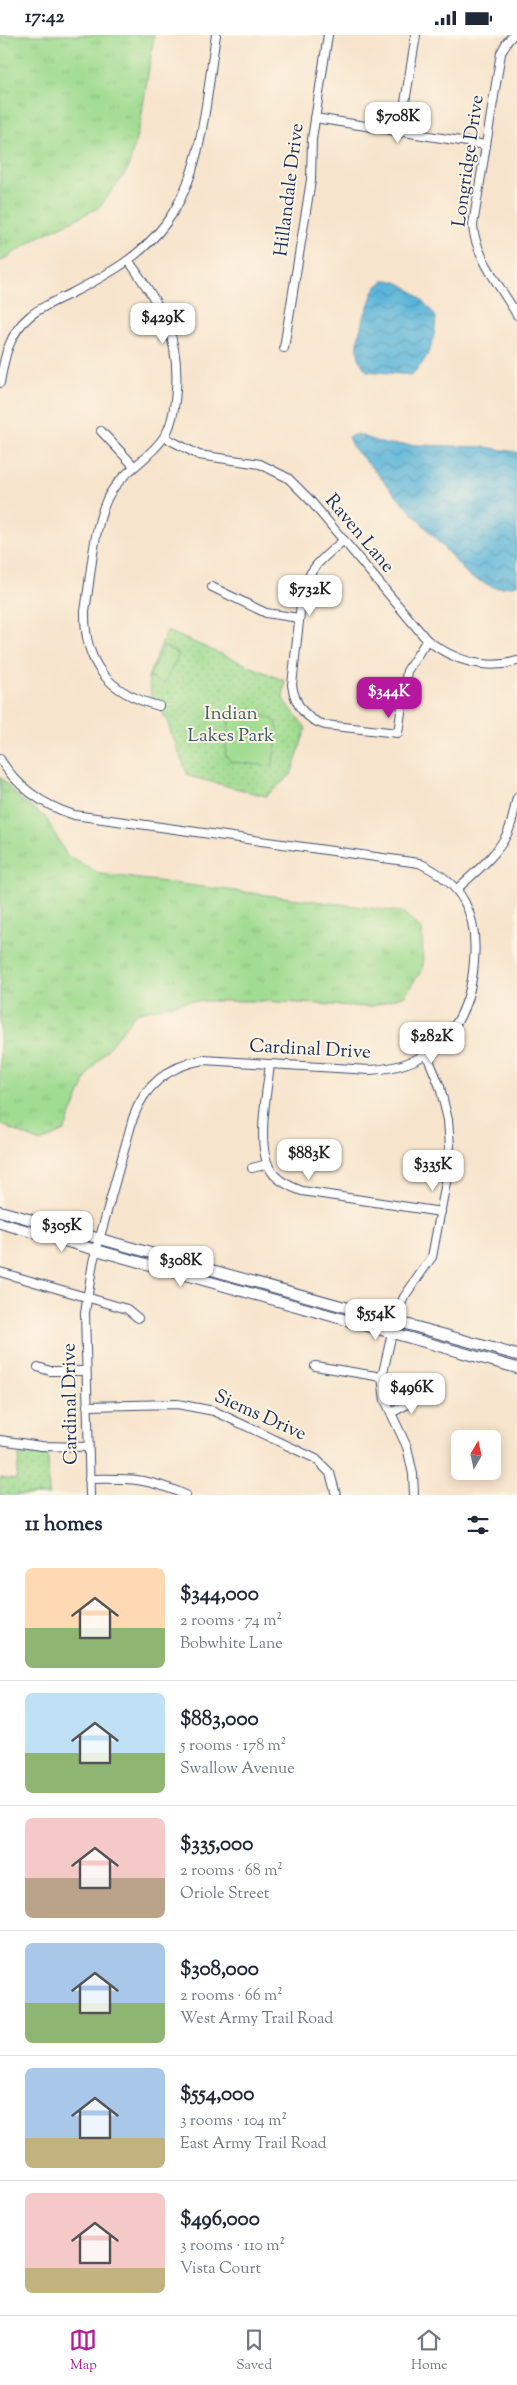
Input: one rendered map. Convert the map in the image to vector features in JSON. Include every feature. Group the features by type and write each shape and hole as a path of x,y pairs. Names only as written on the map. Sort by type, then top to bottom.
{"main road":[{"path":"0,1211 517,1355"},
{"path":"0,1223 517,1368"}],"street":[{"path":"0,383 6,352 11,341 30,316 129,261 152,240 167,222 180,200 196,158 216,35"},
{"name":"Hillandale Drive","path":"284,348 311,180 315,118 328,35"},
{"path":"400,133 416,35"},
{"name":"Longridge Drive","path":"513,35 501,53 473,225 474,235 480,251 517,315"},
{"path":"315,118 400,133 486,145"},
{"path":"129,261 161,309 169,325 177,365 176,399 173,415 164,437 114,486 104,508 85,611 85,627 91,654 99,671 113,685 131,697 159,706"},
{"path":"101,431 134,466"},
{"name":"Raven Lane","path":"164,437 199,455 250,462 281,473 299,487 427,640 450,655 464,661 493,665 517,661"},
{"path":"344,540 310,572 304,587 292,685 293,696 304,713 314,721 325,725 398,733 407,671 427,640"},
{"path":"212,587 266,613 299,618"},
{"name":"Cardinal Drive","path":"0,759 8,772 24,788 50,806 74,815 405,860 434,870 457,889 469,910 475,933 472,985 458,1022 427,1055 407,1064 379,1070 203,1060 176,1067 162,1075 141,1100 133,1118 96,1250 88,1297 86,1313 86,1371 90,1495"},
{"path":"457,889 486,862 502,842 511,824 517,798"},
{"path":"394,1321 404,1297 432,1257 449,1162 448,1120 440,1087 427,1055"},
{"path":"270,1064 264,1143 270,1171 284,1183 302,1191 441,1211"},
{"path":"252,1168 268,1164"},
{"path":"0,1272 127,1309 138,1318"},
{"path":"392,1333 382,1377 385,1400 409,1452 414,1474 414,1495"},
{"path":"315,1366 382,1377"},
{"path":"38,1367 50,1371 86,1371"},
{"path":"391,1413 423,1396"},
{"name":"Siems Drive","path":"87,1406 176,1404 214,1411 234,1418 316,1459 330,1473 336,1495"},
{"path":"0,1440 41,1446 88,1447"},
{"path":"89,1479 150,1481 186,1495"}],"green space":[{"path":"0,35 154,35 141,119 128,169 100,207 42,235 0,262"},
{"name":"Indian Lakes Park","path":"167,631 285,681 283,699 306,728 291,775 266,796 188,776 166,719 151,695 148,677"},
{"path":"164,646 179,654 164,684 149,677"},
{"path":"244,711 259,713 275,721 279,731 272,766 231,762 225,754 230,713"},
{"path":"0,777 19,798 46,818 67,856 101,874 401,912 422,930 423,968 405,995 370,1007 264,1001 188,1001 136,1013 89,1072 64,1131 40,1142 0,1124"},
{"path":"20,1451 48,1455 49,1495 0,1495 0,1478 16,1480"}],"water":[{"path":"385,280 407,287 426,304 436,317 434,334 427,356 411,375 367,371 361,363 358,354 359,334 372,295 375,288"},
{"path":"358,434 384,444 485,447 517,452 517,585 496,588 470,577 352,446 348,437"}]}
